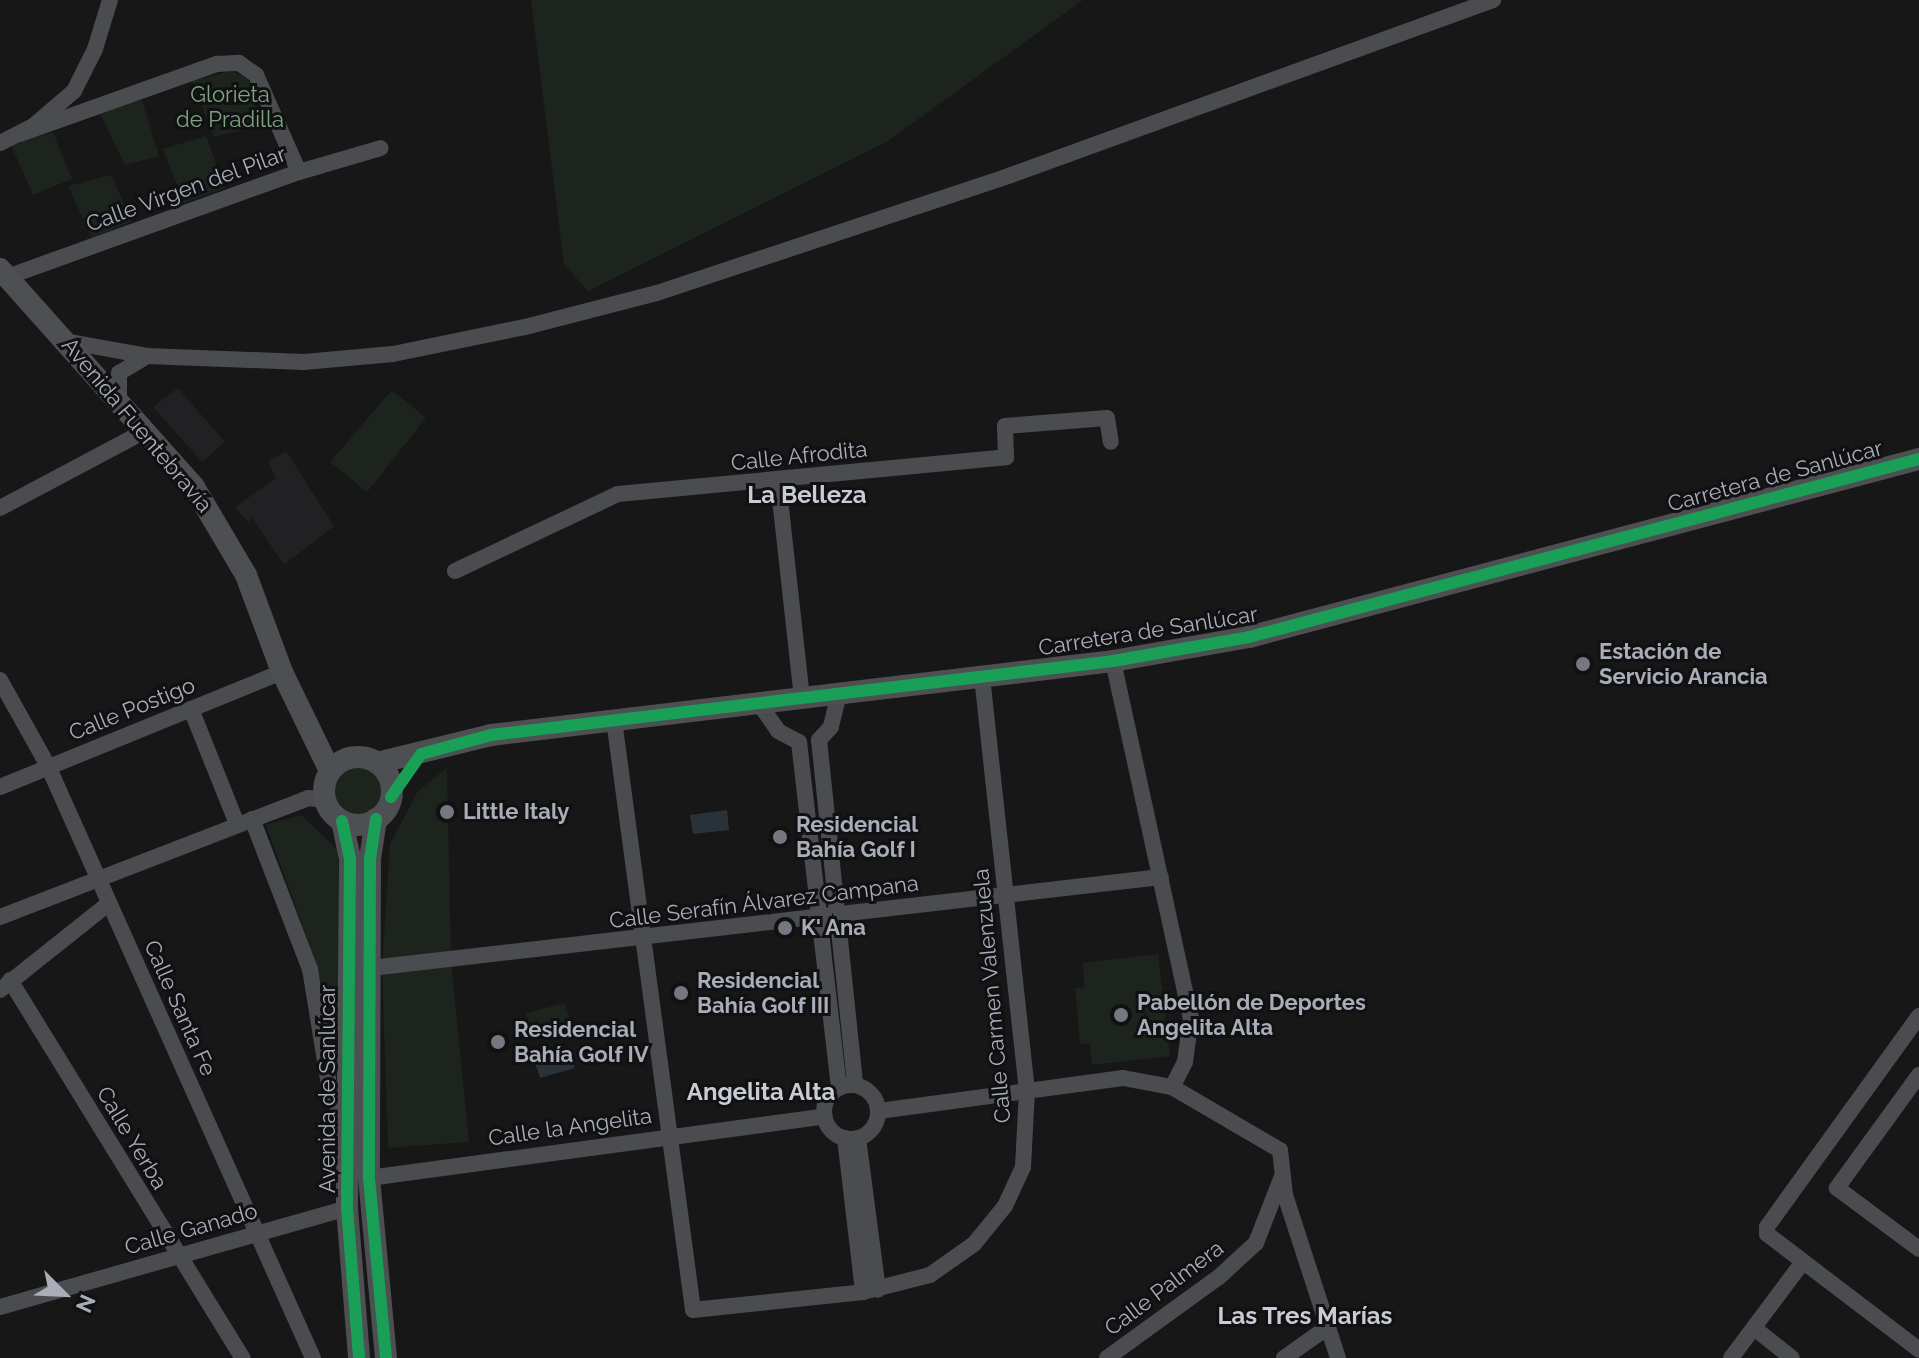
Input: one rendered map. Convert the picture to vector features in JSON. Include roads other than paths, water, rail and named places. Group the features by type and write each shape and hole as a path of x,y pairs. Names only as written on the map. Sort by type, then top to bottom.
{"main road":[{"name":"Avenida Fuentebravía","path":"4,273 147,430 225,536 282,672 330,771"},
{"name":"Carretera de Sanlúcar","path":"366,760 421,754 491,735 1113,661 1249,637 1919,459"},
{"path":"309,728 366,760 389,778 391,797"},
{"path":"366,760 330,771 325,800 342,821 362,824 376,819 421,754"},
{"name":"Avenida de Sanlúcar","path":"376,819 370,859 369,1178 386,1358"},
{"name":"Avenida de Sanlúcar","path":"342,821 350,859 347,1208 359,1358"}],"street":[{"path":"20,134 57,108 79,84 110,0"},
{"path":"70,342 147,356 246,364 393,354 657,293 1011,175 1493,0"},
{"path":"0,143 217,64 239,63 256,75 299,172"},
{"path":"79,84 82,101 91,110"},
{"name":"Calle Virgen del Pilar","path":"4,273 299,172 381,148"},
{"path":"114,350 124,368"},
{"path":"119,399 116,380 124,368 147,356"},
{"name":"Calle Afrodita","path":"455,571 618,494 1006,457 1005,426 1107,418 1111,442"},
{"path":"0,508 147,430"},
{"path":"778,481 802,698"},
{"path":"1113,661 1191,1018 1188,1052 1172,1087"},
{"name":"Calle Postigo","path":"0,787 282,672"},
{"name":"Calle Carmen Valenzuela","path":"669,1136 693,1310 870,1291 930,1275 974,1244 1005,1206 1023,1167 1027,1091 982,676"},
{"name":"Calle Santa Fe","path":"0,680 48,766 96,883 313,1358"},
{"path":"758,702 778,731 799,742 819,740 831,727 839,694"},
{"path":"191,709 310,969 330,1091 347,1126"},
{"path":"614,720 669,1136"},
{"path":"819,740 840,916 847,1086"},
{"path":"799,742 847,1086"},
{"path":"0,917 96,883 308,798 325,800"},
{"name":"Calle Serafín Álvarez Campana","path":"371,968 1161,877"},
{"path":"5,985 108,904"},
{"name":"Calle Yerba","path":"5,985 243,1358"},
{"path":"1919,1016 1767,1227 1767,1234 1802,1263 1919,1350"},
{"path":"1919,1075 1837,1188 1919,1249"},
{"path":"879,1111 1123,1078 1172,1087 1280,1150 1285,1166 1285,1195 1338,1358"},
{"path":"847,1086 876,1099 879,1111 871,1130 851,1138 834,1133 825,1116 830,1096 847,1086"},
{"name":"Calle la Angelita","path":"369,1178 825,1116"},
{"path":"851,1138 870,1291"},
{"name":"Calle Palmera","path":"1107,1358 1219,1277 1256,1243 1285,1166"},
{"name":"Calle Ganado","path":"0,1307 347,1208"},
{"path":"1731,1358 1802,1263"},
{"path":"1284,1358 1328,1327"},
{"path":"1754,1328 1792,1358"}],"place":[{"name":"Estación de Servicio Arancia","path":"1583,664"},
{"name":"Little Italy","path":"447,812"},
{"name":"Residencial Bahía Golf I","path":"780,837"},
{"name":"K' Ana","path":"785,928"},
{"name":"Residencial Bahía Golf III","path":"681,993"},
{"name":"Pabellón de Deportes Angelita Alta","path":"1121,1015"},
{"name":"Residencial Bahía Golf IV","path":"498,1042"}],"district":[{"name":"La Belleza","path":"807,495"},
{"name":"Angelita Alta","path":"761,1092"},
{"name":"Las Tres Marías","path":"1305,1316"}],"park label":[{"name":"Glorieta de Pradilla","path":"230,106"}]}
